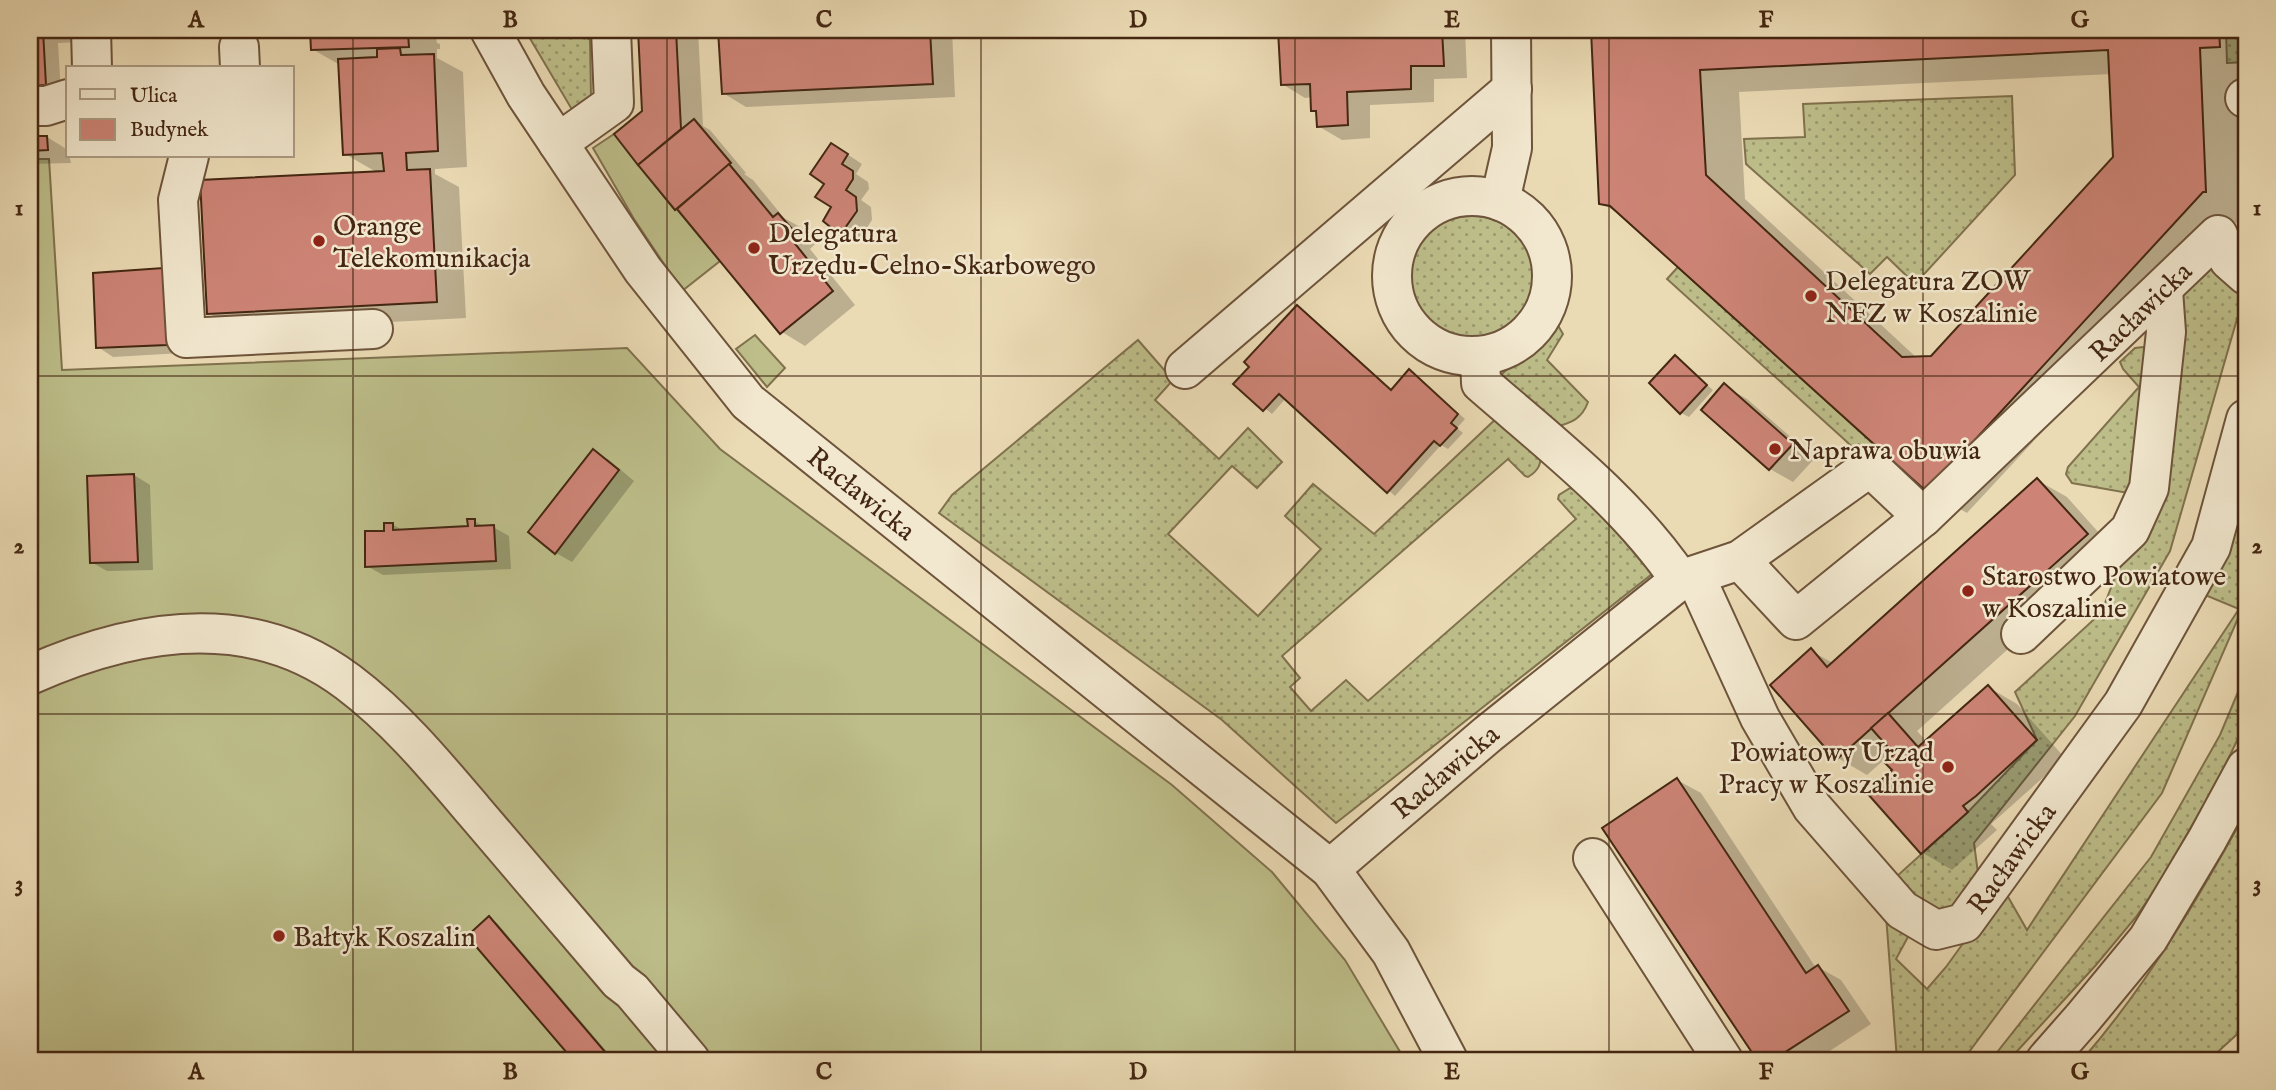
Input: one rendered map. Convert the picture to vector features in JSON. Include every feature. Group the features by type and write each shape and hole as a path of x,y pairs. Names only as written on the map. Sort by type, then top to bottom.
{"street":[{"path":"91,30 92,66"},
{"name":"Racławicka","path":"490,30 526,95 643,270 748,402 834,451 1330,869 1391,952 1448,1060"},
{"path":"558,143 614,103 611,30"},
{"path":"1500,201 1512,148 1511,30"},
{"path":"1185,369 1511,89"},
{"path":"30,106 46,106 66,100"},
{"path":"188,158 178,200 187,338 373,329"},
{"path":"1478,196 1500,201 1519,211 1535,226 1546,246 1552,267 1551,289 1545,310 1533,329 1500,352 1480,356 1460,356 1440,350 1423,340 1408,326 1398,309 1392,289 1396,247 1406,229 1420,214 1438,203 1458,197 1478,196"},
{"name":"Racławicka","path":"1330,869 1488,734 1687,578 1740,560 1870,467 1923,517 2218,235 2229,260 2246,275"},
{"path":"2021,634 2130,530 2149,488 2165,332 2162,290"},
{"path":"1480,356 1481,383 1598,484 1667,561 1687,578"},
{"name":"Racławicka","path":"1687,578 1760,718 1812,807 1902,909 1936,930 1964,923 2123,704 2198,572 2211,547 2246,419"},
{"path":"1740,560 1796,620 1923,517"},
{"path":"30,675 71,657 113,645 150,636 187,632 225,633 266,642 315,662 345,680 401,728 690,1060"},
{"path":"2046,1060 2148,939 2246,768"},
{"path":"1593,858 1723,1060"}],"green space":[{"path":"525,30 574,30 590,40 591,96 574,113"},
{"path":"2226,30 2246,30 2246,62 2227,63"},
{"path":"2012,96 2015,175 1915,284 1887,257 1870,274 1746,164 1744,139 1805,137 1803,104"},
{"path":"614,134 720,261 682,291 634,219 593,148"},
{"path":"30,159 49,159 62,370 627,348 720,449 1172,785 1272,872 1345,960 1405,1060 30,1060"},
{"path":"1472,216 1496,221 1516,234 1529,254 1534,278 1529,302 1516,322 1496,335 1472,340 1448,335 1428,322 1415,302 1410,278 1415,254 1428,234 1448,221"},
{"path":"1678,267 1927,492 1898,491 1667,279"},
{"path":"2208,269 2222,272 2246,291 2246,331 2237,319 2170,551 2075,716 1974,843 1979,881 1955,915 1930,914 1896,877 1968,812 2037,740 2015,692 2101,613 2116,575 2107,571 2182,297 2198,275"},
{"path":"1553,317 1563,334 1547,360 1588,402 1583,413 1566,424 1555,427 1497,379 1532,345"},
{"path":"755,335 785,368 767,387 736,349"},
{"path":"1138,340 1173,380 1155,400 1219,459 1248,428 1282,462 1257,488 1232,466 1168,534 1258,616 1321,549 1285,516 1313,484 1374,534 1500,415 1541,454 1538,467 1528,477 1508,459 1282,656 1300,678 1290,687 1311,711 1346,680 1368,701 1576,519 1558,499 1559,495 1570,488 1583,492 1652,574 1336,823 1222,720 939,513 952,495"},
{"path":"2143,347 2150,351 2140,477 2128,493 2072,483 2066,474 2068,467 2139,387 2120,362 2135,348"},
{"path":"2246,473 2246,608 2242,609 2162,793 1963,1060 1897,1060 1885,902 1909,935 1896,959 1927,989 2003,888 2027,930 2239,609 2205,595"},
{"path":"2246,673 2246,722 2218,780 2158,885 2136,917 2096,965 2009,1060 1991,1060 2151,857 2220,735"},
{"path":"2246,812 2246,1026 2209,1060 2082,1060 2150,972"}],"building":[{"path":"43,30 46,85 30,86 30,31"},
{"path":"310,30 411,30 411,33 408,33 409,47 311,50"},
{"path":"638,30 676,30 681,129 638,165 614,134 642,111"},
{"path":"718,30 930,30 933,84 722,94"},
{"path":"1278,30 1442,30 1444,66 1411,66 1411,89 1347,92 1348,125 1317,127 1316,111 1311,111 1310,84 1281,85"},
{"path":"1591,30 2219,30 2220,47 2200,48 2206,192 2203,192 1927,492 1610,206 1599,204","holes":["2108,50 2113,157 1931,356 1902,357 1706,175 1700,70"]},
{"name":"Orange Telekomunikacja","path":"400,48 401,55 434,54 438,151 406,153 407,170 430,169 437,302 207,314 200,180 384,171 382,153 343,155 338,59 377,57 377,49"},
{"path":"694,119 731,163 675,210 638,165"},
{"path":"30,136 47,136 48,150 30,151"},
{"path":"831,143 848,154 842,164 853,171 853,179 846,190 856,197 857,211 840,235 823,221 831,207 815,197 824,184 810,174"},
{"name":"Delegatura Urzędu-Celno-Skarbowego","path":"729,164 773,217 778,213 793,230 788,235 833,291 780,334 677,209"},
{"path":"163,268 167,345 96,348 93,273"},
{"path":"1297,305 1391,390 1409,369 1458,414 1451,423 1457,428 1440,446 1434,441 1387,493 1279,394 1263,411 1233,384 1249,367 1244,362"},
{"path":"1675,355 1707,385 1680,414 1649,383"},
{"path":"1724,383 1793,444 1769,470 1701,410"},
{"path":"593,449 619,470 555,554 528,532"},
{"path":"134,474 138,562 90,563 87,476"},
{"name":"Starostwo Powiatowe w Koszalinie","path":"2037,478 2088,534 1836,760 1770,685 1811,648 1827,667"},
{"path":"467,519 475,519 475,526 494,525 496,561 365,567 365,531 384,531 384,523 393,523 393,530 468,526"},
{"name":"Powiatowy Urząd Pracy w Koszalinie","path":"1988,685 2037,740 1963,806 1968,812 1921,854 1867,793 1892,770 1885,763 1894,754 1871,728 1888,713 1918,747"},
{"path":"1677,778 1806,973 1818,965 1849,1011 1773,1060 1757,1060 1602,828"},
{"path":"489,916 612,1060 573,1060 467,936"}],"place":[{"name":"Orange Telekomunikacja","path":"319,241"},
{"name":"Delegatura Urzędu-Celno-Skarbowego","path":"754,248"},
{"name":"Delegatura ZOW NFZ w Koszalinie","path":"1811,296"},
{"name":"Naprawa obuwia","path":"1775,449"},
{"name":"Starostwo Powiatowe w Koszalinie","path":"1968,591"},
{"name":"Powiatowy Urząd Pracy w Koszalinie","path":"1948,767"},
{"name":"Bałtyk Koszalin","path":"279,936"}]}
